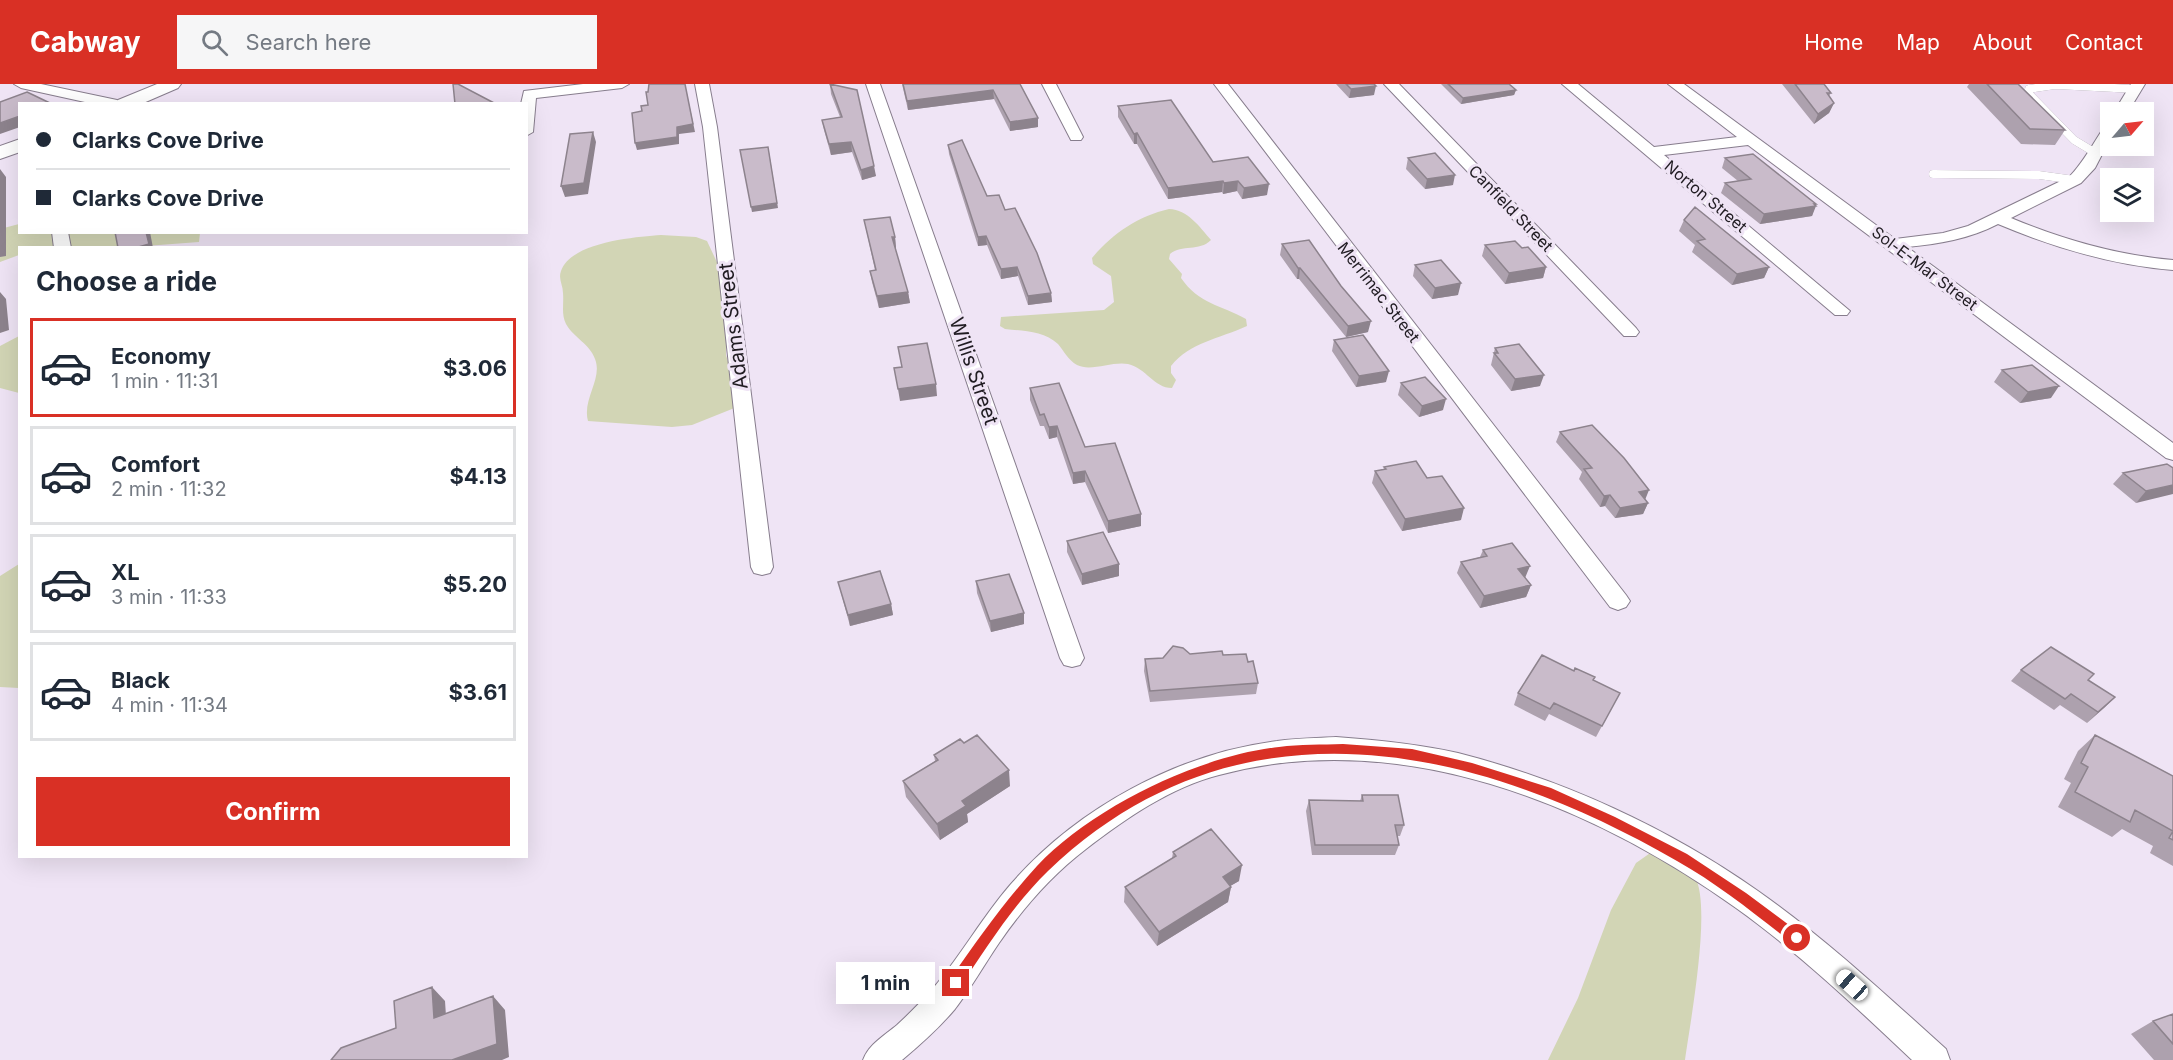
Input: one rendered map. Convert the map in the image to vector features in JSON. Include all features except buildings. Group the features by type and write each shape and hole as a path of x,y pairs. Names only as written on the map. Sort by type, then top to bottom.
{"street":[{"path":"21,84 107,102"},
{"path":"129,102 172,84"},
{"path":"528,107 529,94 622,84"},
{"name":"Adams Street","path":"702,84 711,138 762,567"},
{"name":"Willis Street","path":"873,84 1072,658"},
{"path":"1049,84 1076,137"},
{"name":"Merrimac Street","path":"1221,84 1618,601"},
{"name":"Canfield Street","path":"1391,84 1630,332"},
{"name":"Norton Street","path":"1569,84 1841,310"},
{"name":"Sol-E-Mar Street","path":"1675,84 2173,453"},
{"path":"2127,102 2136,87"},
{"path":"1653,152 1752,140"},
{"path":"1892,244 1959,234 1999,219 2075,180 2087,168 2100,143"},
{"path":"0,153 18,146"},
{"path":"1999,219 2044,237 2097,254 2134,262 2173,265"},
{"path":"878,1060 901,1041 945,997 1005,912 1043,868 1125,806 1169,783 1219,764 1279,751 1343,749 1412,754 1472,767 1546,792 1611,820 1672,852 1742,897 1815,952 1935,1060"}],"lane":[{"path":"2094,152 2074,140 2030,94 2029,89 2055,85 2136,87"},
{"path":"1933,174 2039,175 2075,180"}],"green space":[{"path":"1169,209 1182,212 1211,240 1201,246 1180,249 1170,254 1169,259 1182,274 1181,278 1203,299 1246,319 1247,326 1187,351 1171,366 1171,373 1176,380 1172,388 1160,385 1140,369 1128,364 1089,367 1077,365 1058,344 1046,336 1005,329 1000,326 1001,317 1104,310 1114,302 1111,276 1093,264 1092,258 1126,227 1147,216"},
{"path":"18,224 18,234 200,234 199,242 146,246 18,246 18,255 0,262 0,229"},
{"path":"661,235 696,237 707,241 722,273 727,304 726,355 735,385 737,407 692,425 672,427 588,421 588,405 597,367 593,354 569,329 564,320 561,271 567,261 590,247 636,237"},
{"path":"18,337 18,393 0,388 0,346"},
{"path":"18,565 18,688 0,687 0,576"},
{"path":"1663,844 1692,873 1700,892 1701,938 1685,1060 1548,1060 1578,998 1611,910 1636,863"}],"route":[{"path":"956,983 1005,912 1043,868 1076,841 1125,806 1169,783 1219,764 1279,751 1343,749 1412,754 1472,767 1546,792 1611,820 1683,858 1742,897 1797,938"}]}
